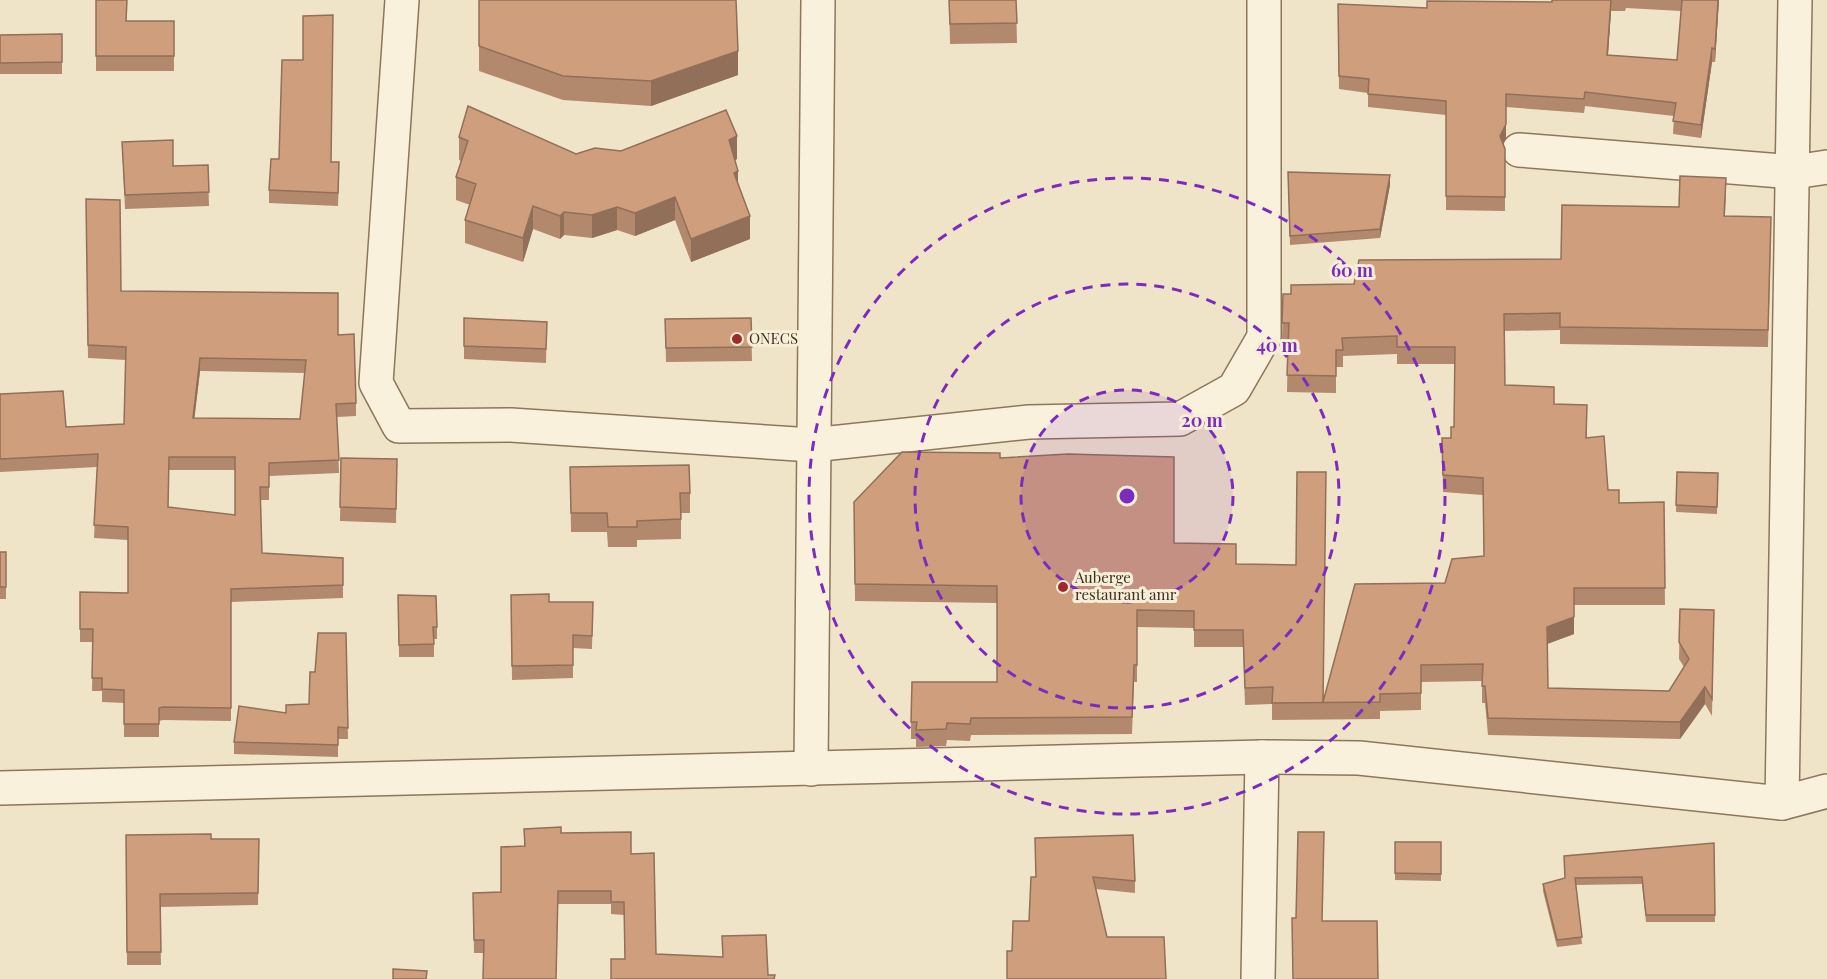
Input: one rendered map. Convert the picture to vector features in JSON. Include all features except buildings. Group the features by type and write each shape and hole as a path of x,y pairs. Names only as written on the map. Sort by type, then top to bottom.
{"street":[{"path":"402,0 376,383 399,426 511,424 812,445 1029,422 1180,419 1234,389 1264,337 1264,0"},
{"path":"811,769 812,445 818,0"},
{"path":"1782,802 1795,0"},
{"path":"1519,150 1794,172 1827,167"},
{"path":"1258,979 1262,757"},
{"path":"0,788 1262,757 1359,758 1782,802 1827,791"}],"place":[{"name":"ONECS","path":"737,339"},
{"name":"Auberge restaurant amr","path":"1063,587"}]}
